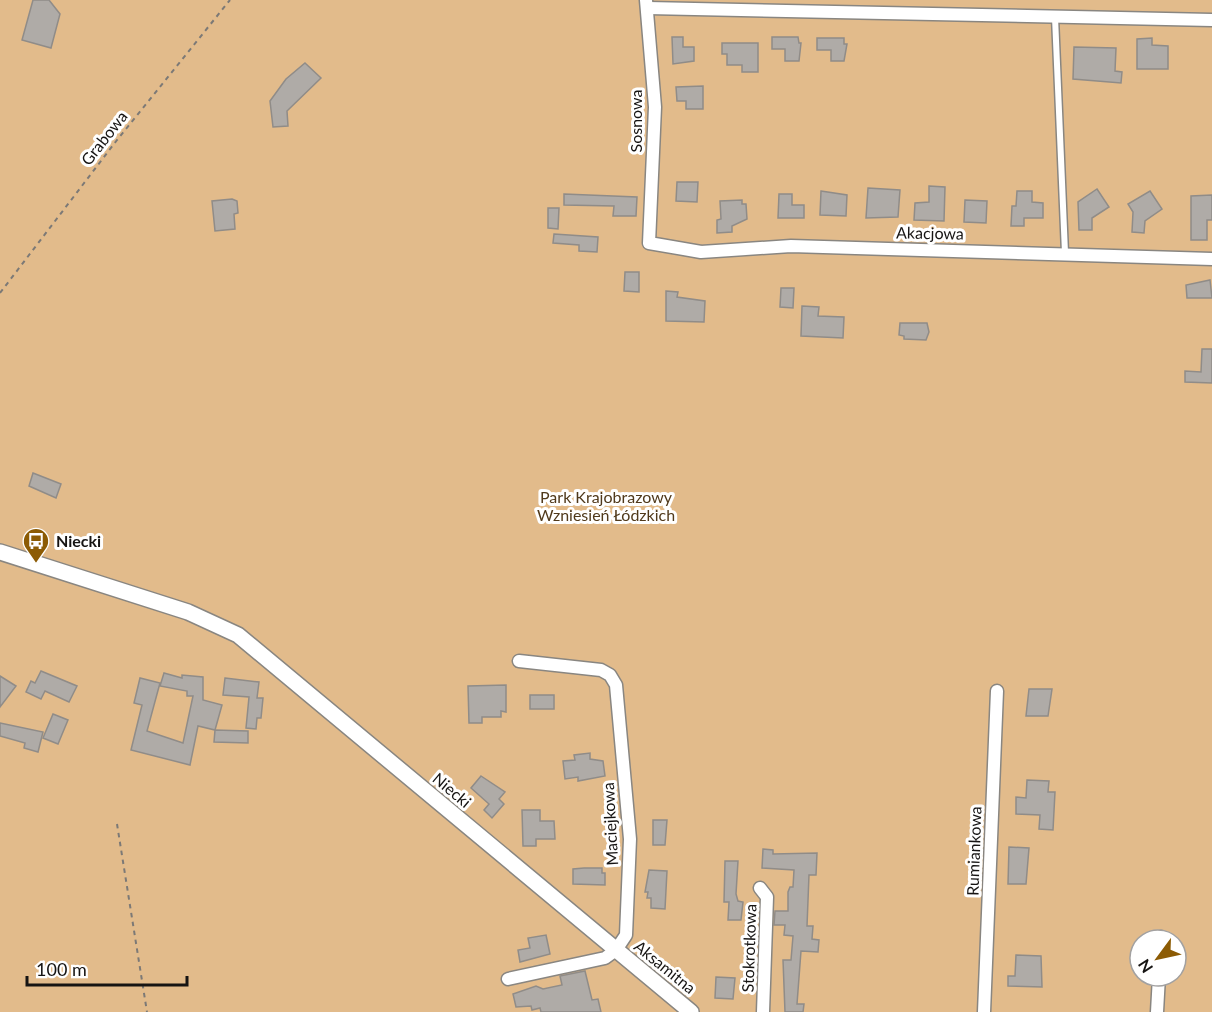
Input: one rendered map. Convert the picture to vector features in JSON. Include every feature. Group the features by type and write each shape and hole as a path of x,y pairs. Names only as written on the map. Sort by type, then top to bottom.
{"street":[{"path":"647,4 1212,20"},
{"name":"Sosnowa","path":"647,4 655,107 649,243"},
{"name":"Akacjowa","path":"649,243 701,252 791,246 1212,259"},
{"name":"Niecki","path":"0,552 188,612 238,636 616,950"},
{"name":"Maciejkowa","path":"519,661 602,670 610,675 616,685 630,839 628,928 616,950"},
{"name":"Rumiankowa","path":"984,1012 997,691"},
{"name":"Stokrotkowa","path":"760,888 767,897 763,1012"},
{"path":"508,979 599,960 616,950"},
{"name":"Aksamitna","path":"616,950 691,1012"},
{"path":"1157,1012 1158,988"}],"lane":[{"path":"1055,15 1065,253"}],"path":[{"name":"Grabowa","path":"0,293 110,149 230,0"},
{"path":"117,824 147,1012"}],"green space":[{"name":"Park Krajobrazowy Wzniesień Łódzkich","path":"0,0 1212,0 1212,1012 0,1012"}],"building":[{"path":"33,0 49,0 60,14 51,48 22,40"},
{"path":"672,37 683,37 683,47 694,47 694,61 673,64"},
{"path":"772,37 798,37 801,43 799,61 785,61 785,49 772,49"},
{"path":"817,38 844,38 844,44 847,44 844,61 831,61 831,50 817,50"},
{"path":"1152,38 1152,45 1168,46 1168,69 1137,69 1137,39"},
{"path":"722,43 758,43 758,72 742,72 742,65 727,65 727,54 722,54"},
{"path":"1074,47 1116,48 1115,71 1122,72 1121,83 1073,79"},
{"path":"305,63 321,78 287,111 288,126 273,127 270,101 286,79"},
{"path":"703,86 703,109 686,109 686,101 677,101 676,87"},
{"path":"677,182 698,182 697,202 676,201"},
{"path":"929,186 945,187 944,221 914,220 915,203 929,202"},
{"path":"868,188 900,190 898,217 866,218"},
{"path":"1097,189 1109,207 1092,218 1092,230 1079,230 1078,202"},
{"path":"821,191 847,195 846,216 820,215"},
{"path":"1017,191 1032,191 1032,202 1043,203 1043,218 1024,218 1024,226 1011,226 1012,206 1016,206"},
{"path":"1150,191 1162,209 1145,221 1144,233 1132,232 1133,212 1128,204"},
{"path":"564,194 637,197 636,216 613,216 614,206 564,205"},
{"path":"779,194 792,194 792,205 804,205 804,218 778,218"},
{"path":"1212,195 1212,220 1207,220 1207,240 1191,240 1191,196"},
{"path":"232,199 237,201 238,213 234,214 235,229 215,231 212,201"},
{"path":"742,200 742,204 746,204 747,219 732,226 732,232 717,233 717,220 721,219 720,201"},
{"path":"965,200 987,201 986,223 964,222"},
{"path":"548,208 559,208 558,229 548,228"},
{"path":"554,234 598,237 597,252 579,251 579,245 553,243"},
{"path":"625,272 639,272 639,292 624,291"},
{"path":"1210,280 1212,298 1187,298 1186,285"},
{"path":"781,288 794,288 793,308 780,307"},
{"path":"666,291 678,292 677,297 705,301 704,322 666,321"},
{"path":"802,306 819,307 818,316 844,317 843,338 801,336"},
{"path":"900,323 927,323 929,332 926,340 904,339 904,336 899,335"},
{"path":"1202,349 1212,349 1212,383 1185,382 1185,371 1201,372"},
{"path":"33,473 61,484 56,498 29,486"},
{"path":"41,671 77,686 69,702 45,691 41,699 26,692 31,681 35,683"},
{"path":"164,673 182,678 182,675 203,677 203,700 222,705 215,730 198,726 190,765 131,750 142,705 134,703 140,678 160,683 147,731 183,743 193,696 187,696 187,691 160,686"},
{"path":"0,676 16,686 0,707"},
{"path":"225,678 259,682 257,698 263,698 261,718 257,718 256,729 246,728 249,697 223,695"},
{"path":"506,685 506,712 501,711 501,717 482,717 482,723 469,723 468,686"},
{"path":"1029,689 1052,689 1048,716 1026,716"},
{"path":"530,695 554,695 554,709 530,709"},
{"path":"53,714 68,720 58,744 43,738"},
{"path":"0,723 43,732 38,752 24,748 25,743 0,736"},
{"path":"215,730 248,731 248,743 214,742"},
{"path":"590,753 590,759 603,761 605,776 578,781 578,777 565,779 563,761 575,760 574,755"},
{"path":"481,776 505,792 499,799 504,804 492,818 484,810 489,804 471,788"},
{"path":"1027,780 1049,781 1048,792 1055,792 1053,830 1039,829 1040,815 1016,814 1016,797 1026,798"},
{"path":"522,810 540,810 540,821 554,821 555,839 536,839 536,846 523,846"},
{"path":"653,820 667,820 665,845 653,845"},
{"path":"1009,847 1029,848 1026,884 1008,884"},
{"path":"763,849 773,850 773,854 817,853 816,875 809,875 807,926 813,926 812,939 819,940 818,952 801,951 797,1004 804,1004 803,1012 785,1012 783,960 791,960 793,936 784,935 785,925 774,925 775,911 788,911 788,892 790,887 793,887 794,870 762,868"},
{"path":"725,861 738,861 736,894 738,901 743,902 741,920 728,920 729,902 724,902"},
{"path":"602,868 602,873 605,873 605,885 573,884 573,869"},
{"path":"649,870 667,871 665,909 651,908 651,898 647,898 648,892 645,892"},
{"path":"546,935 550,954 520,962 518,950 530,948 528,938"},
{"path":"1016,955 1041,956 1042,987 1008,986 1008,976 1015,976"},
{"path":"585,971 592,1000 598,999 601,1012 541,1012 540,1008 532,1010 531,1006 516,1007 513,994 536,986 543,989 562,985 560,976"},
{"path":"716,977 735,978 733,999 715,998"}],"place":[{"name":"Niecki","path":"36,564"}]}
